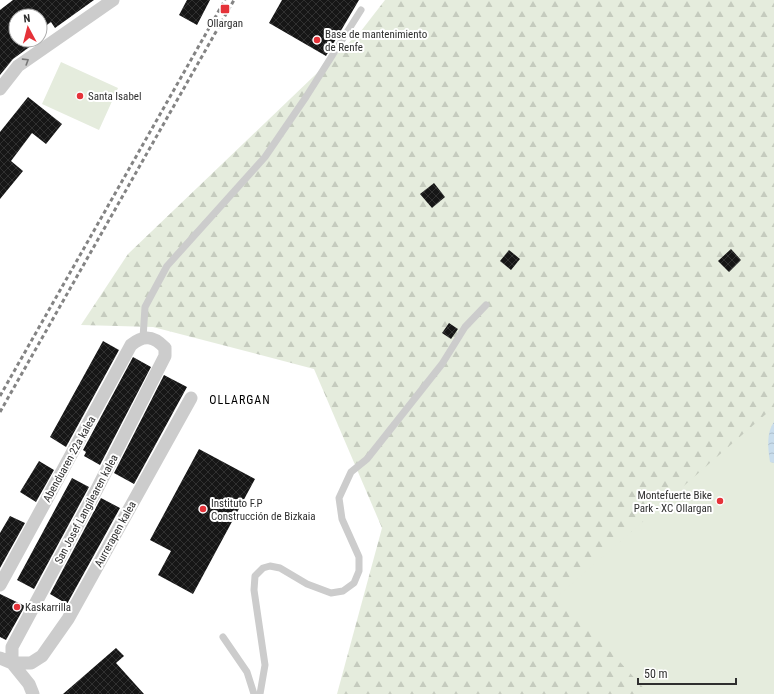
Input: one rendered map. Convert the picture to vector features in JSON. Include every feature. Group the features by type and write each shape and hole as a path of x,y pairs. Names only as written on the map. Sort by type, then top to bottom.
{"street":[{"path":"0,89 18,66 113,0"},
{"name":"San Josef Langilearen kalea","path":"6,661 12,647 94,495 165,356 165,348 160,342 153,338 143,338"},
{"name":"Abenduaren 22a kalea","path":"0,585 131,345 137,340 143,338"},
{"name":"Aurrerapen kalea","path":"6,661 31,663 42,656 68,619 191,398"},
{"path":"6,661 29,684 33,694"}],"lane":[{"path":"143,338 145,308 167,266 265,157 306,97 361,10"},
{"path":"260,694 265,666 254,590 256,576 263,568 270,566 280,568 307,584 331,592 343,591 354,583 359,571 359,557 342,519 339,498 351,472 367,459 442,364 465,327 486,304"},
{"path":"223,637 247,672 254,694"}],"green space":[{"path":"385,0 774,0 774,694 337,694 382,528 314,369 153,327 81,325 128,254 361,31"},
{"name":"Santa Isabel","path":"61,62 118,88 99,130 42,104"},
{"name":"Montefuerte Bike Park - XC Ollargan","path":"774,407 774,694 649,694 559,595"}],"water":[{"path":"774,422 774,463 770,462 768,441 771,426"}],"building":[{"path":"13,0 94,0 55,28 51,22 48,24 48,8 8,8 8,48 28,48 13,59 0,75 0,10"},
{"path":"187,0 210,0 197,25 179,15"},
{"name":"Base de mantenimiento de Renfe","path":"282,0 359,0 326,56 269,23"},
{"path":"28,97 62,124 46,144 32,133 11,161 23,171 0,199 0,132"},
{"path":"434,183 445,197 432,208 420,194"},
{"path":"731,249 741,260 729,272 718,261"},
{"path":"509,250 520,259 511,270 500,261"},
{"path":"449,323 458,329 451,339 442,333"},
{"path":"103,341 119,350 66,447 50,437"},
{"path":"133,357 151,367 100,465 84,456 86,452 83,450"},
{"path":"164,375 187,387 134,484 114,473"},
{"name":"Instituto F.P Construcción de Bizkaia","path":"199,449 255,479 193,594 158,575 171,551 150,540"},
{"path":"39,461 54,470 36,502 20,492"},
{"path":"72,478 89,487 34,589 17,580"},
{"path":"101,498 120,508 67,604 50,594"},
{"path":"10,516 25,523 0,568 0,533"},
{"path":"0,594 25,606 6,640 0,637"},
{"path":"116,648 124,656 116,663 144,694 63,694"}],"railway":[{"path":"0,396 225,0"},
{"path":"0,412 234,0"}],"place":[{"name":"Ollargan","path":"225,9"},
{"name":"Base de mantenimiento de Renfe","path":"317,40"},
{"name":"Santa Isabel","path":"80,96"},
{"name":"Montefuerte Bike Park - XC Ollargan","path":"720,501"},
{"name":"Instituto F.P Construcción de Bizkaia","path":"203,509"},
{"name":"Kaskarrilla","path":"17,607"}],"district":[{"name":"OLLARGAN","path":"240,400"}]}
